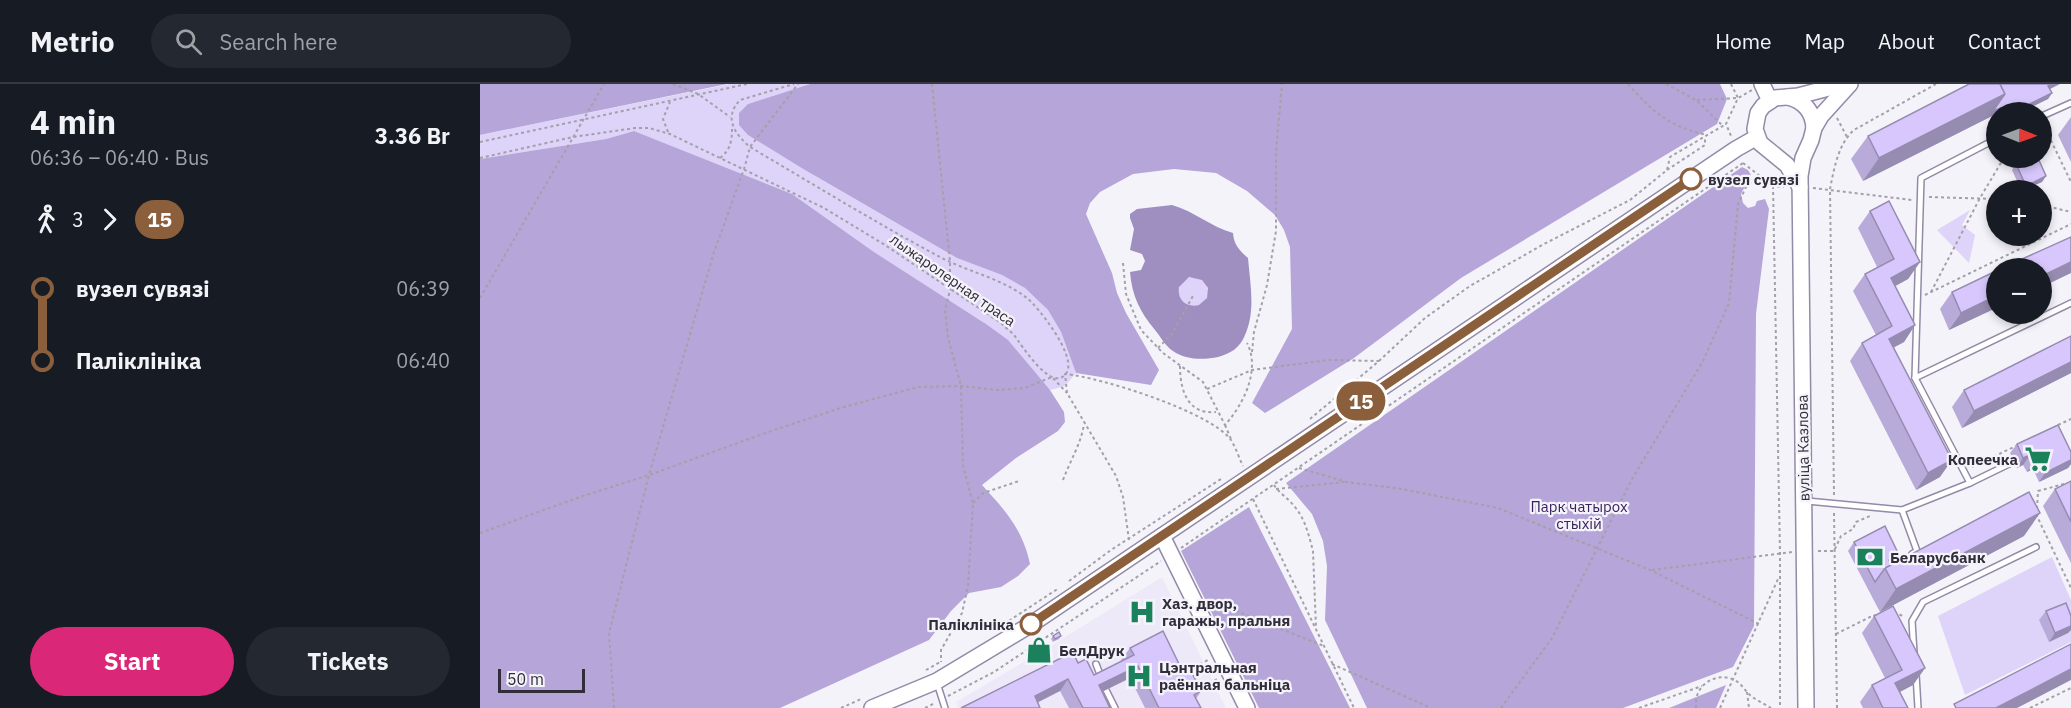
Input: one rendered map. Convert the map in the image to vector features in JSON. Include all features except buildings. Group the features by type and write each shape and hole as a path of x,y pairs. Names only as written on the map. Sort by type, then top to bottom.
{"main road":[{"path":"1762,84 1770,101"},
{"path":"1800,187 1787,165 1777,155 1764,149 1757,137 1755,121 1758,113 1770,101 1844,84"},
{"path":"1777,155 1794,155 1808,145 1821,116 1850,84"},
{"path":"1788,97 1802,102 1807,107 1811,113 1814,128"},
{"path":"867,704 937,681 1022,630 1757,137"},
{"name":"вуліца Казлова","path":"1806,708 1800,187 1802,162 1808,145"},
{"path":"1162,536 1247,708"}],"lane":[{"path":"2052,112 2071,103"},
{"path":"1970,483 1915,378 1921,178 1986,144"},
{"path":"1915,378 2071,303"},
{"path":"1804,500 1902,510 1970,483 2008,464"},
{"path":"1902,510 1917,551 1903,560"},
{"path":"1915,656 1912,621 1923,602 2036,547"},
{"path":"1096,664 1101,679"},
{"path":"1916,667 1918,708"},
{"path":"937,681 945,708"},
{"path":"1106,690 1115,708"}],"path":[{"path":"480,298 604,84"},
{"path":"673,84 698,94 732,118"},
{"path":"480,142 747,84"},
{"path":"720,158 727,153 730,145 732,118 735,105 740,100 796,84"},
{"path":"614,708 609,633 649,475 714,252 750,147 796,84"},
{"path":"932,84 950,262 950,290 945,310 947,329 961,386 963,466 973,503 966,595 962,613 940,650 941,662"},
{"path":"1224,425 1241,404 1252,370 1254,332 1267,285 1276,231 1276,152 1282,84"},
{"path":"1628,84 1659,117 1686,130 1706,136"},
{"path":"1666,84 1696,100 1723,126"},
{"path":"1731,84 1738,98"},
{"path":"1837,708 1830,189 1834,168 1846,137 1854,130 1936,84"},
{"path":"1667,170 1670,157 1726,124 1738,98"},
{"path":"1696,100 1738,98"},
{"path":"670,134 664,127 663,119 671,100"},
{"path":"1179,550 1743,163 1726,124"},
{"name":"лыжаролерная траса","path":"732,126 750,147 909,240 950,262 1015,290 1039,310 1063,346 1068,368 1065,374 1067,393"},
{"name":"лыжаролерная траса","path":"480,158 573,137 635,128 649,128 670,134 824,208 885,245 1001,323 1013,334 1036,364 1067,393"},
{"path":"1310,419 1379,361 1425,318 1470,286 1544,244 1630,201 1667,170 1705,146 1706,136"},
{"path":"2052,142 2071,182"},
{"path":"1930,293 1998,168"},
{"path":"1501,708 1552,638 1599,549 1632,478 1703,362 1729,303 1738,204 1746,187 1759,175"},
{"path":"1773,186 1780,552 1780,708"},
{"path":"2052,207 2071,212"},
{"path":"1917,298 2071,224"},
{"path":"1123,263 1123,278 1130,306 1141,330 1158,348 1203,382 1243,466"},
{"path":"1158,348 1172,333 1194,294"},
{"path":"1247,343 1251,355"},
{"path":"1206,389 1252,370 1329,360 1379,361"},
{"path":"1180,366 1183,394 1190,404 1203,411 1218,411"},
{"path":"480,534 774,430 844,407 918,387 961,386 998,390 1025,388 1065,374 1116,385 1154,398 1211,424 1231,439"},
{"path":"1067,393 1116,476 1123,497 1129,539"},
{"path":"2050,429 2071,419"},
{"path":"1063,480 1068,464 1079,444 1084,424"},
{"path":"1964,471 2018,445"},
{"path":"1298,468 1347,482 1402,489 1498,508 1650,570 1759,624"},
{"path":"998,627 1224,477"},
{"path":"973,503 983,493 1019,481"},
{"path":"1276,489 1347,482"},
{"path":"2071,484 2059,484 2038,491 2036,514 2071,588"},
{"path":"1274,485 1297,509 1313,551 1316,631"},
{"path":"1253,499 1354,708"},
{"path":"1834,551 1840,536 1854,529 1856,522 1872,514"},
{"path":"1650,570 1780,552 1834,551"},
{"path":"925,708 994,672 1159,563"},
{"path":"1720,708 1779,577"},
{"path":"1210,608 1205,598 1324,646"},
{"path":"1887,614 1895,612 1912,621"},
{"path":"1836,634 1878,615"},
{"path":"923,672 950,656"},
{"path":"1185,672 1210,659"},
{"path":"1332,664 1431,708"},
{"path":"1639,708 1722,677 1741,684 1747,693 1749,708"},
{"path":"1192,693 1220,678"},
{"path":"1696,708 1697,696 1702,686"},
{"path":"2030,708 2071,688"},
{"path":"1747,693 1771,708"},
{"path":"841,708 867,704"}],"shaded area":[{"path":"730,84 810,84 748,104 815,176 957,258 1002,275 1025,288 1048,310 1061,332 1076,373 1065,386 1050,390 983,322 874,252 792,194 634,131 606,139 480,159 480,135"},
{"path":"1172,205 1233,233 1234,241 1248,258 1251,297 1248,326 1243,340 1234,349 1213,358 1183,356 1168,347 1145,317 1135,296 1130,272 1141,270 1145,261 1142,254 1130,250 1134,229 1130,214 1137,209","holes":["1189,277 1202,280 1208,288 1207,298 1194,306 1183,302 1179,296 1179,287"]},
{"path":"1970,210 1962,225 1975,235 1969,263 1937,230"},
{"path":"1193,277 1199,278 1207,286 1207,298 1199,306 1193,307 1187,306 1179,298 1178,292 1179,286 1187,278"},
{"path":"2052,557 2071,600 2071,642 1965,695 1938,616"},
{"name":"Хаз. двор, гаражы, пральня","path":"1162,577 1226,708 958,708 956,702"}],"green space":[{"path":"480,84 727,84 480,135"},
{"path":"810,84 1720,84 1727,99 1717,124 1461,278 1354,358 1265,413 1252,403 1292,329 1290,247 1275,215 1247,191 1216,173 1174,169 1133,174 1100,192 1090,203 1086,214 1112,273 1117,293 1126,313 1159,370 1151,385 1076,373 1061,332 1048,310 1025,288 1002,275 957,258 805,170 748,135 739,125 739,113 748,104"},
{"path":"634,131 792,194 874,252 1008,340 1050,390 1064,412 1065,422 1058,431 1016,458 982,485 1018,531 1030,564 1018,576 1001,587 969,593 951,611 929,640 780,708 480,708 480,159 606,139"},
{"name":"Парк чатырох стыхій","path":"1742,167 1751,175 1741,194 1743,203 1748,208 1755,206 1757,201 1765,199 1769,209 1756,314 1754,626 1733,667 1623,708 1367,708 1325,620 1327,566 1323,541 1312,514 1286,483"},
{"path":"1249,507 1350,708 1259,708 1181,551"},
{"path":"1726,685 1716,708 1669,708"}],"bus line":[{"name":"15","path":"1031,624 1691,179"}],"place":[{"name":"вузел сувязі","path":"1691,179"},
{"name":"Копеечка","path":"2038,459"},
{"name":"Беларусбанк","path":"1870,557"},
{"name":"Хаз. двор, гаражы, пральня","path":"1142,612"},
{"name":"Паліклініка","path":"1031,624"},
{"name":"БелДрук","path":"1039,650"},
{"name":"Цэнтральная раённая бальніца","path":"1139,676"}]}
